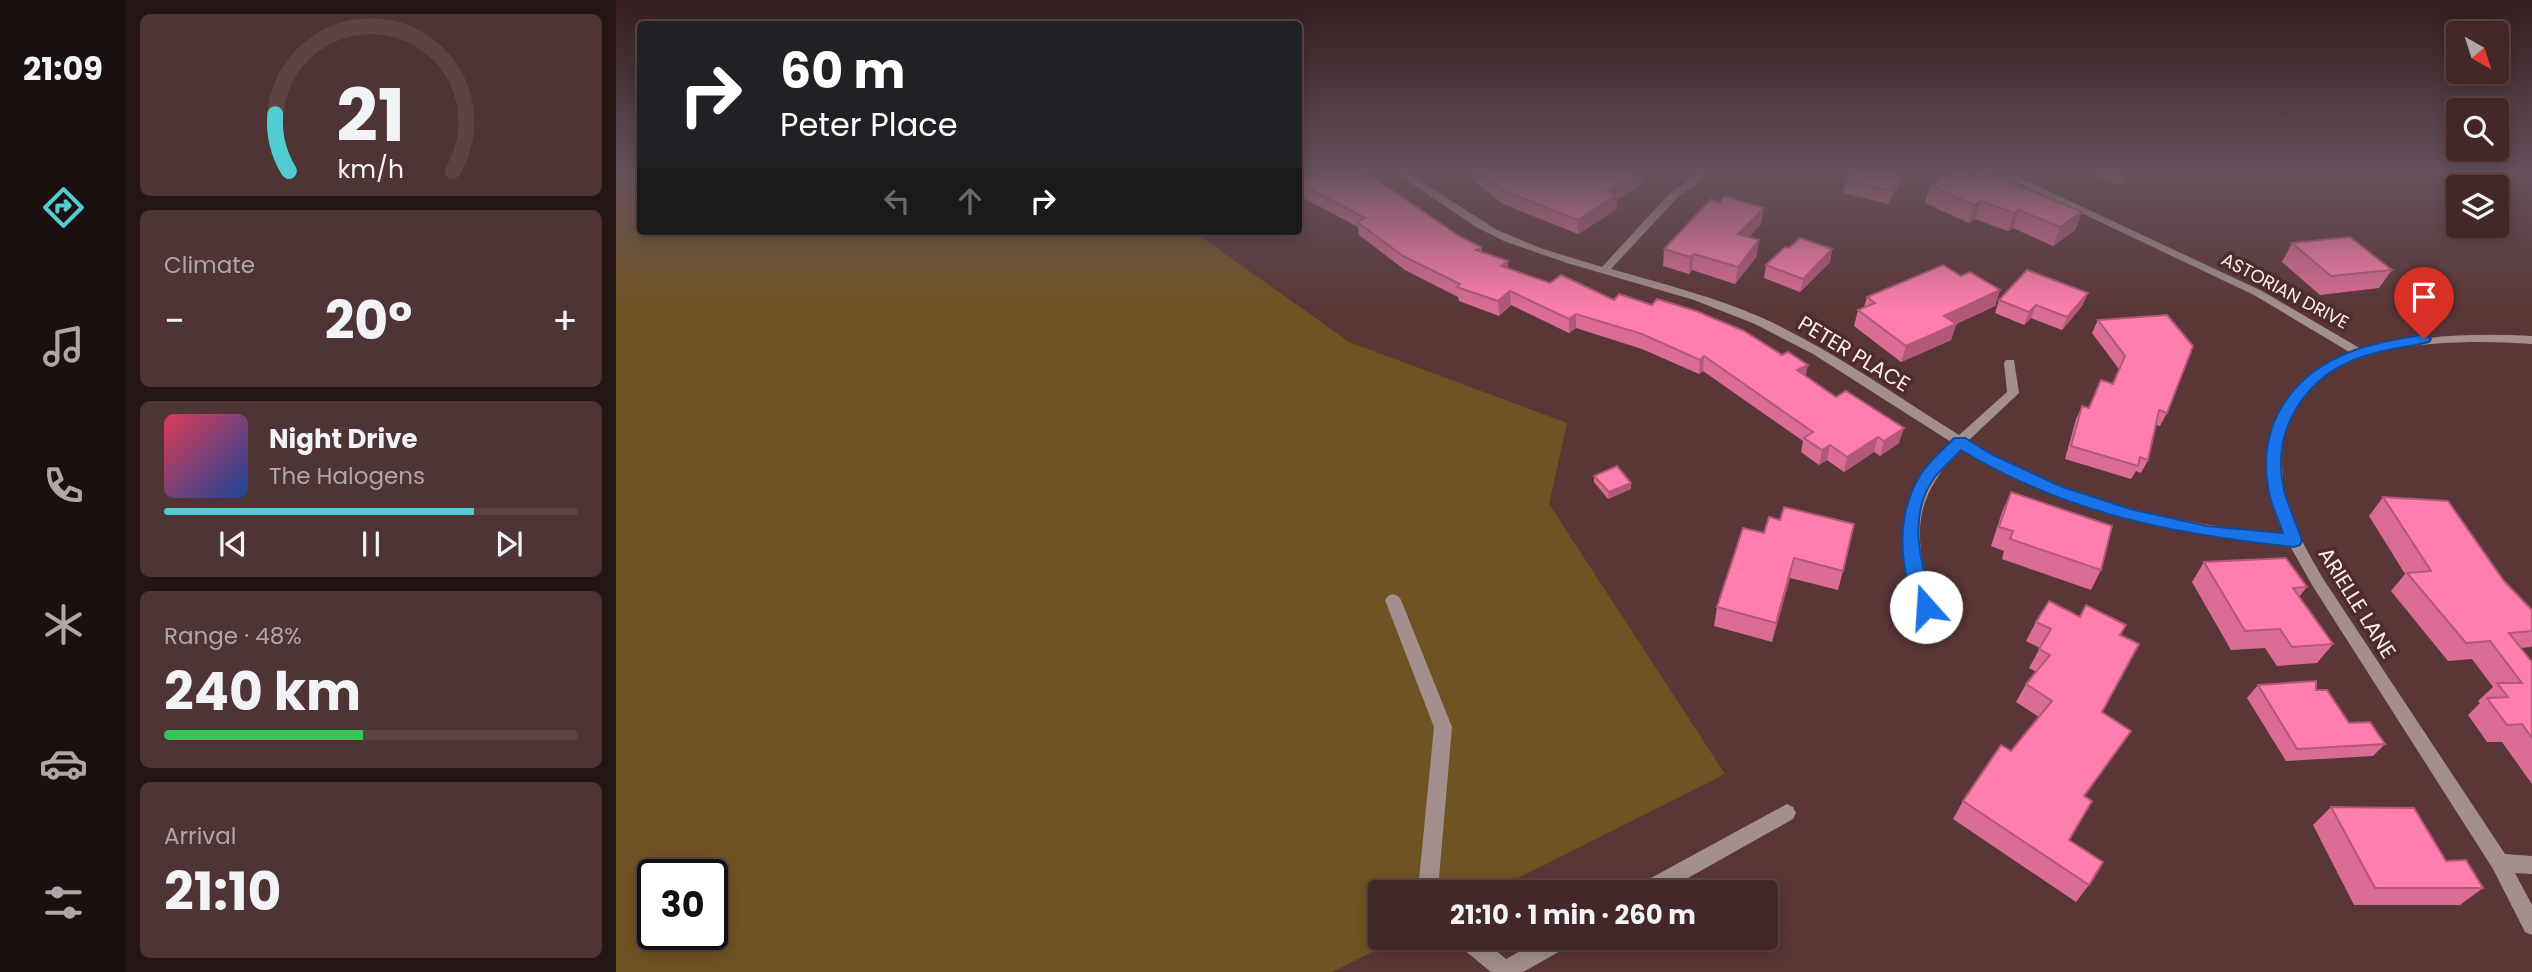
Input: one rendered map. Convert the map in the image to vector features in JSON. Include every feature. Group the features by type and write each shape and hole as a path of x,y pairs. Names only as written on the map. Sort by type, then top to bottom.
{"street":[{"name":"PETER PLACE","path":"1469,218 1508,239 1716,304 1760,321 1801,343 1960,442 2044,486 2129,515 2207,532 2294,541"},
{"path":"1604,271 1652,218"},
{"name":"ASTORIAN DRIVE","path":"2099,218 2258,293 2360,353"},
{"name":"ARIELLE LANE","path":"2532,340 2465,336 2424,339 2360,353 2329,367 2306,384 2288,405 2278,428 2273,456 2276,489 2294,541 2316,580 2500,863 2532,925"},
{"path":"1926,607 1914,575 1910,548 1911,520 1918,495 1928,476 2013,393 2010,363"},
{"path":"1393,600 1443,727 1429,880"},
{"path":"1667,880 1787,813"},
{"path":"2500,863 2532,864"},
{"path":"1480,950 1507,971 1543,950"}],"shaded area":[{"path":"616,218 637,218 637,235 1199,235 1349,342 1567,423 1549,504 1725,774 1514,880 1368,880 1368,950 1376,950 1332,972 616,972"}],"building":[{"path":"1364,218 1433,218 1481,247 1476,250 1508,261 1501,266 1550,283 1561,275 1614,300 1619,294 1652,305 1657,299 1696,311 1744,331 1782,355 1788,352 1808,365 1797,370 1836,397 1846,391 1904,428 1884,441 1878,437 1847,457 1830,445 1822,450 1804,438 1813,432 1704,356 1700,360 1642,334 1576,314 1569,319 1510,291 1498,301 1457,287 1460,284 1403,256 1357,222"},
{"path":"1693,218 1754,218 1738,234 1759,240 1738,267 1694,254 1690,257 1664,249"},
{"path":"2039,218 2073,218 2060,227"},
{"path":"2350,237 2392,270 2331,276 2292,243"},
{"path":"1800,238 1832,249 1803,279 1766,265 1785,247 1789,248"},
{"path":"1943,265 1961,276 1970,272 2000,290 1944,316 1956,324 1906,346 1858,310 1875,303 1867,297"},
{"path":"2027,270 2088,293 2067,317 2036,305 2029,312 1999,300"},
{"path":"2167,315 2193,346 2167,413 2159,410 2148,460 2140,457 2138,466 2071,446 2082,406 2089,408 2101,380 2113,384 2125,356 2098,320"},
{"path":"1617,466 1631,483 1609,492 1594,476"},
{"path":"2011,492 2112,526 2101,570 2010,539 2013,531 1999,527"},
{"path":"2383,497 2448,501 2504,581 2532,610 2532,631 2509,633 2532,662 2532,738 2522,724 2507,725 2487,698 2508,697 2497,683 2522,683 2490,641 2466,643 2407,573 2431,571"},
{"path":"1784,507 1854,524 1843,571 1794,558 1776,623 1717,607 1743,528 1764,533 1769,517 1780,520"},
{"path":"2286,558 2307,587 2293,588 2333,644 2292,647 2280,629 2245,631 2204,562"},
{"path":"2049,601 2080,617 2086,605 2126,625 2120,635 2139,644 2102,712 2131,731 2084,796 2092,801 2069,840 2103,862 2089,885 1963,801 2001,745 2011,751 2052,701 2026,684 2050,655 2039,649 2051,629 2036,622"},
{"path":"2316,681 2316,690 2327,690 2349,723 2370,722 2385,744 2297,749 2258,685"},
{"path":"2331,807 2414,808 2446,861 2466,860 2483,888 2375,888"}],"route":[{"path":"1926,607 1914,575 1910,548 1911,520 1918,495 1928,476 1942,457 1960,442 2023,476 2094,505 2207,532 2294,541 2276,489 2273,456 2278,428 2288,405 2306,384 2329,367 2387,345 2424,339"}]}
